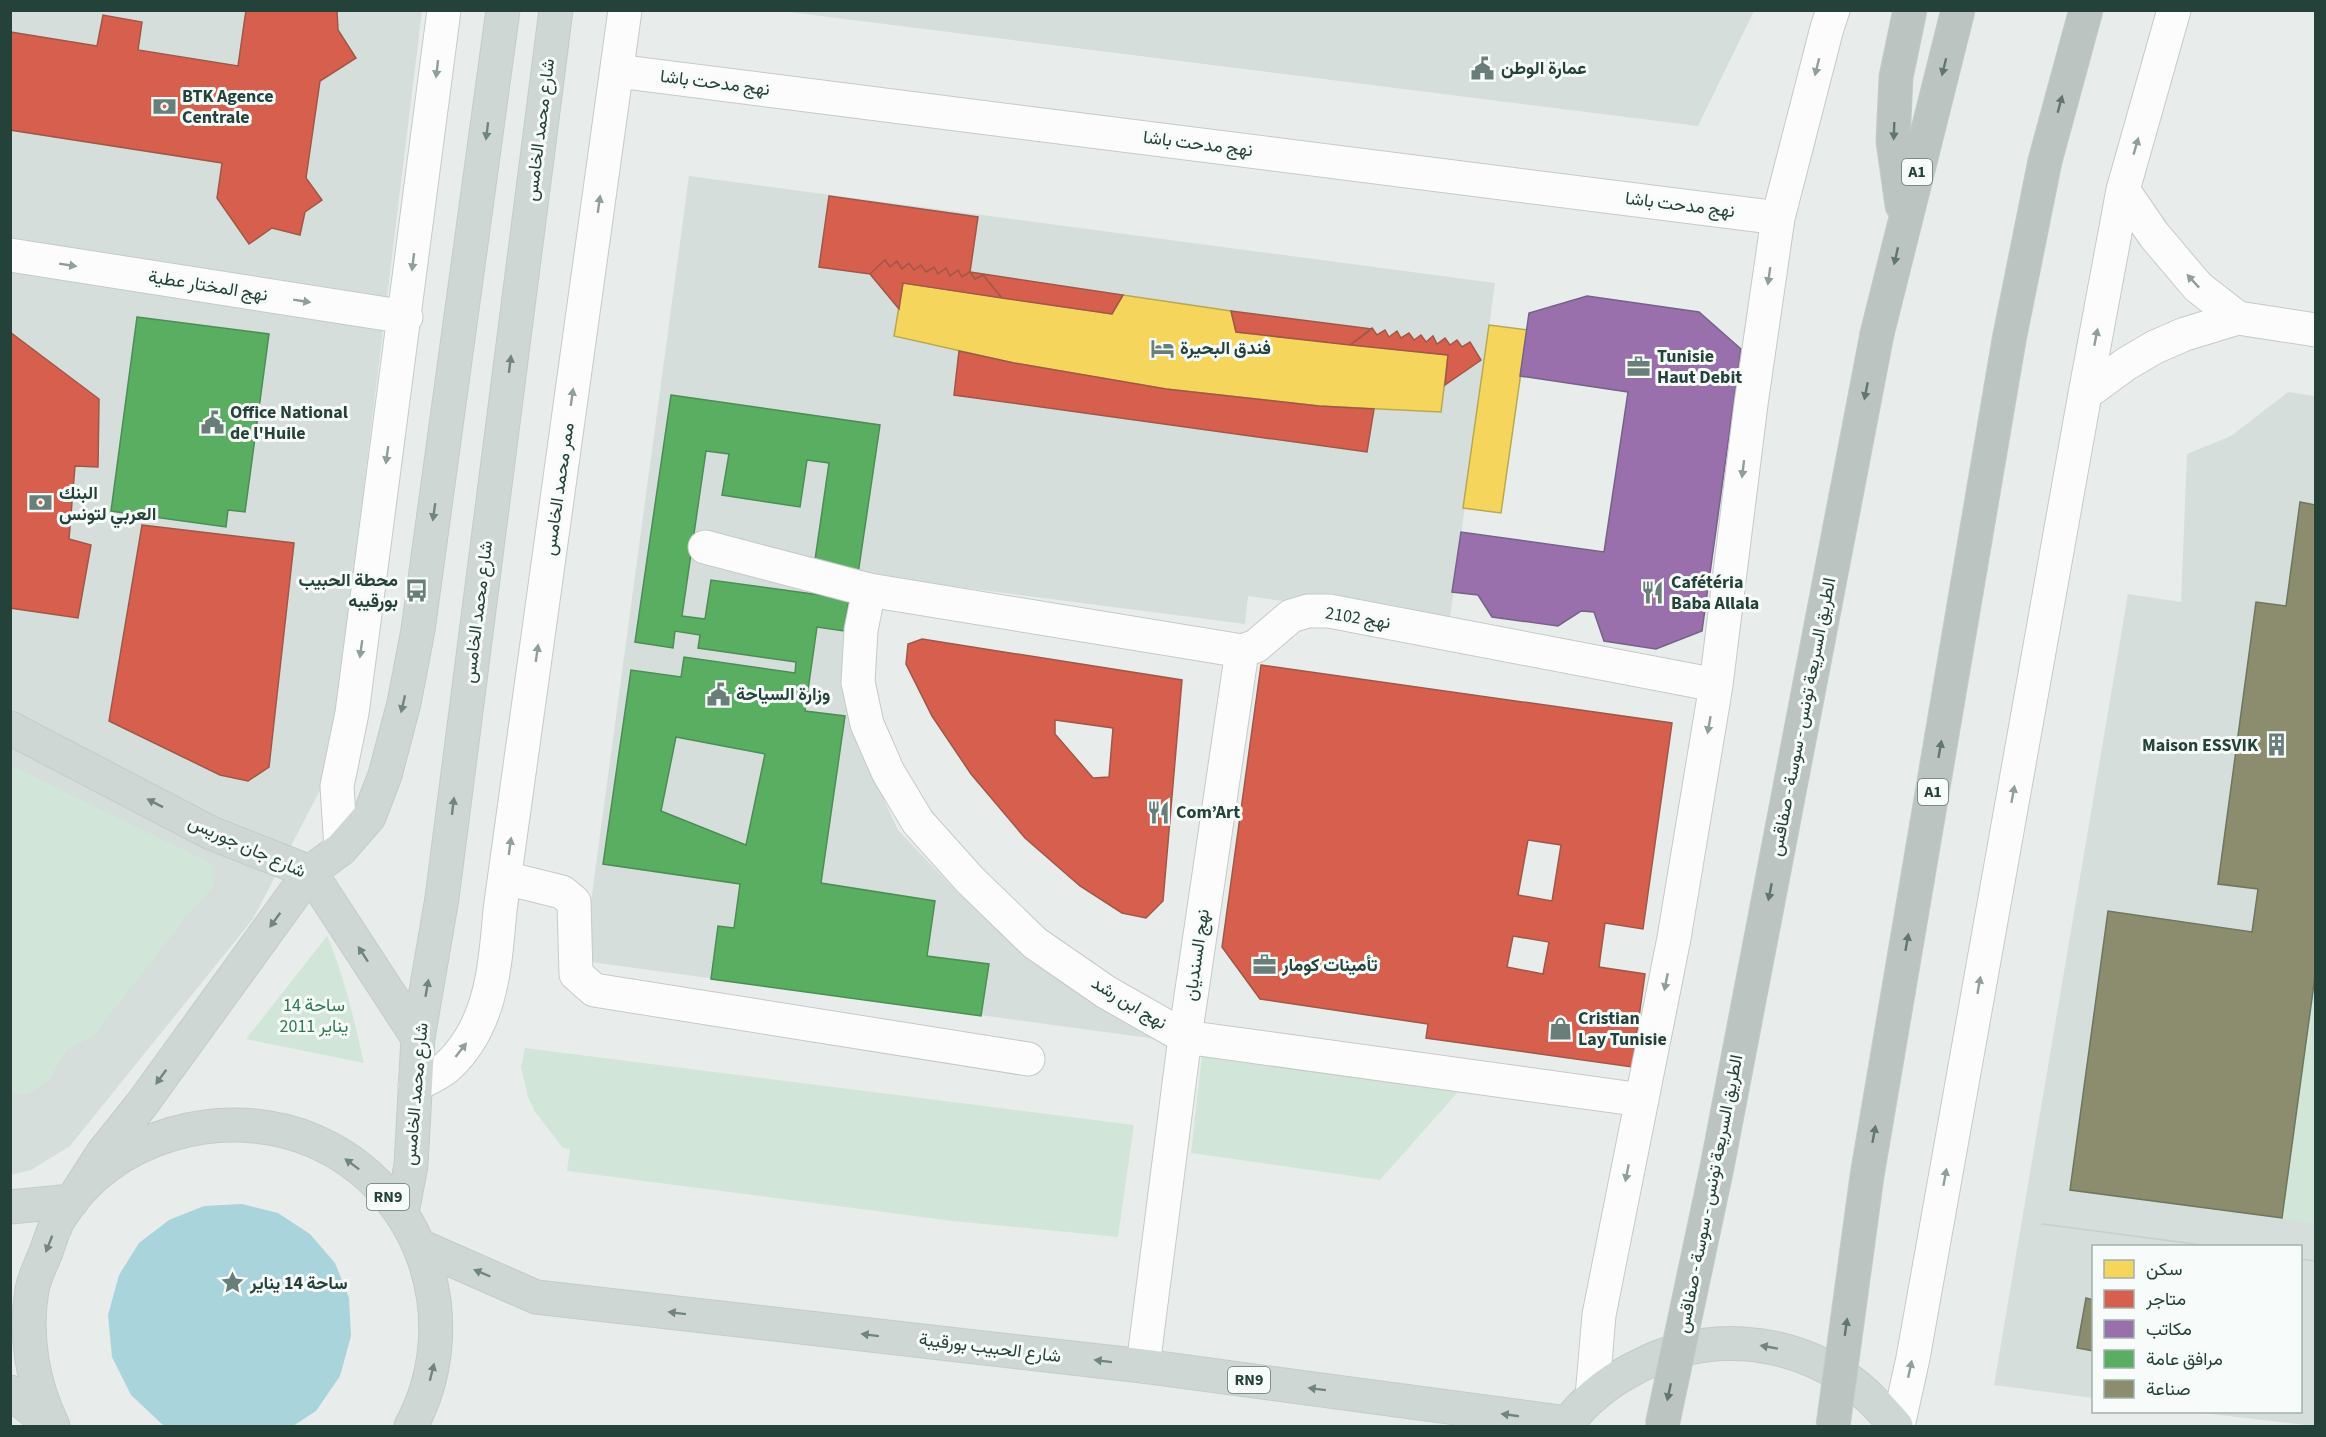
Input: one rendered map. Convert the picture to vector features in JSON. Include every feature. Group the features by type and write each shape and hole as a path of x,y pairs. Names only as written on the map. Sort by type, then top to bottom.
{"highway":[{"path":"1905,219 1893,141 1896,77 1910,10"},
{"name":"الطريق السريعة تونس - سوسة - صفاقس","path":"1662,1426 1717,1167 1877,334 1958,10"},
{"name":"A1","path":"1833,1426 1867,1176 2009,340 2045,161 2086,10"}],"main road":[{"path":"10,1207 72,1201 102,1154 142,1104 310,872 341,849 369,817 385,775 404,703 418,630 503,10"},
{"name":"شارع محمد الخامس","path":"402,1213 411,1165 418,1038 442,898 556,10"},
{"name":"شارع جان جوريس","path":"10,728 211,832 310,872 418,1038"},
{"name":"RN9","path":"53,1426 43,1404 28,1330 32,1288 58,1220 98,1173 130,1151 164,1135 201,1126 240,1124 278,1129 314,1141 355,1166 377,1184 402,1213 420,1246 433,1285 438,1326 434,1367 422,1407 411,1426"},
{"name":"شارع الحبيب بورقيبة","path":"420,1246 536,1297 1143,1366 1567,1425"},
{"name":"RN9","path":"1567,1425 1592,1397 1619,1376 1650,1360 1683,1348 1717,1343 1752,1344 1786,1350 1819,1362 1849,1380 1875,1402 1897,1426"},
{"name":"RN9","path":"10,1392 53,1426"}],"street":[{"path":"341,849 337,786 352,713 406,318 444,10"},
{"name":"ممر محمد الخامس","path":"415,1085 446,1068 463,1049 480,1021 489,996 495,967 625,10"},
{"path":"1592,1397 1599,1316 1674,938 1716,685 1751,404 1778,218 1833,10"},
{"path":"1897,1426 1913,1358 2123,190 2174,10"},
{"name":"نهج مدحت باشا","path":"617,71 1778,218"},
{"path":"2123,190 2154,235 2191,280 2238,318"},
{"name":"نهج المختار عطية","path":"10,255 406,318"},
{"path":"2085,394 2126,364 2155,347 2185,334 2238,318 2316,330"},
{"path":"705,548 869,590 1242,651"},
{"name":"نهج ابن رشد","path":"869,590 861,630 858,682 867,724 888,771 918,822 970,880 1035,943 1106,992 1185,1037 1642,1100"},
{"name":"نهج 2102","path":"1242,651 1256,646 1291,616 1308,611 1329,611 1716,685"},
{"name":"نهج السنديان","path":"1143,1366 1185,1037 1242,651"},
{"path":"506,878 562,892 574,902 576,974 594,990 1028,1059"}],"shaded area":[{"name":"عمارة الوطن","path":"1754,10 1698,126 781,11"},
{"path":"10,11 422,11 329,773 253,919 70,1146 31,1170 11,1175"},
{"path":"689,176 1495,283 1449,625 1248,596 1245,624 858,574 846,666 860,748 898,830 959,894 1028,955 1164,1040 583,961"},
{"path":"2288,392 2315,396 2315,1426 2203,1413 2302,1413 2302,1245 2092,1245 2092,1398 1994,1385 2128,594 2181,602 2187,454 2231,436"}],"green space":[{"path":"10,765 212,864 213,887 189,913 93,1036 67,1049 48,1081 27,1094 11,1093"},
{"name":"ساحة 14 يناير 2011","path":"327,936 344,983 364,1063 246,1039"},
{"path":"2315,969 2315,1223 2282,1218"},
{"path":"1203,1045 1465,1084 1380,1180 1191,1153"},
{"path":"525,1048 1134,1125 1118,1237 953,1221 567,1171 570,1149 563,1148 535,1112 528,1097 521,1067"}],"water":[{"name":"ساحة 14 يناير","path":"242,1204 278,1213 310,1234 335,1263 349,1298 351,1336 340,1376 316,1411 293,1426 164,1426 131,1395 112,1357 108,1315 119,1275 139,1243 169,1220 204,1206"}],"building: سكن":[{"name":"فندق البحيرة","path":"903,283 1112,314 1123,295 1231,311 1236,332 1448,355 1441,412 1319,406 1166,389 1014,363 894,336"},
{"path":"1489,325 1527,330 1501,513 1463,508"}],"building: متاجر":[{"name":"BTK Agence Centrale","path":"246,10 337,10 338,30 356,58 320,81 306,178 322,200 305,212 300,235 272,228 249,244 217,198 222,163 10,130 10,32 97,46 103,15 142,22 138,50 238,66"},
{"path":"829,196 978,217 970,272 962,277 958,270 950,276 946,268 938,274 934,267 926,272 921,265 914,270 909,263 902,269 897,261 890,267 885,260 870,274 819,267"},
{"path":"885,260 890,267 897,261 902,269 909,263 914,270 921,265 926,272 934,267 938,274 946,268 950,276 958,270 962,277 970,272 975,279 983,275 1002,298 903,283 899,309 870,274"},
{"path":"970,272 1123,295 1112,314 1002,298 983,275 975,279"},
{"path":"1231,311 1372,329 1350,345 1236,332"},
{"path":"1372,328 1377,335 1385,330 1389,337 1397,331 1401,338 1409,333 1414,340 1421,335 1426,342 1433,336 1437,344 1445,338 1450,345 1457,340 1462,347 1470,342 1481,360 1445,385 1448,355 1350,345"},
{"name":"البنك العربي لتونس","path":"10,332 99,399 98,467 75,466 69,539 91,545 78,618 10,608"},
{"path":"959,351 1014,363 1166,389 1319,406 1374,409 1367,452 954,395"},
{"path":"142,525 294,543 269,767 248,781 220,775 109,721"},
{"path":"922,639 1182,680 1163,901 1146,918 1122,913 1080,886 1025,838 971,774 932,716 906,664 908,644","holes":["1055,720 1113,728 1109,777 1093,778 1055,734"]},
{"path":"1261,665 1672,723 1643,929 1605,923 1599,967 1645,974 1632,1067 1426,1038 1428,1024 1260,999 1222,947","holes":["1528,840 1561,845 1552,901 1518,895","1513,936 1549,942 1543,974 1507,967"]}],"building: مكاتب":[{"path":"1587,296 1699,312 1741,349 1702,631 1656,649 1604,641 1594,612 1581,611 1558,626 1492,617 1478,595 1452,592 1461,532 1604,552 1628,392 1520,376 1529,313"}],"building: مرافق عامة":[{"path":"137,317 269,334 245,512 228,510 226,527 111,511"},
{"name":"وزارة السياحة","path":"671,395 880,425 858,574 814,567 829,463 807,460 800,507 722,495 729,454 706,451 682,616 705,619 711,580 849,599 844,631 817,627 805,711 845,716 821,883 935,901 927,956 989,964 981,1016 711,979 718,926 734,928 740,884 603,864 631,670 681,677 684,657 795,673 796,662 698,648 700,635 675,631 673,648 635,642","holes":["676,737 765,754 746,845 661,811"]}],"building: صناعة":[{"name":"Maison ESSVIK","path":"2300,502 2316,505 2316,969 2282,1218 2070,1190 2108,911 2252,932 2258,889 2218,884 2256,602 2286,606"},
{"path":"2086,1298 2092,1300 2092,1351 2077,1348"}],"tram line":[{"path":"2042,1224 2202,1245"},
{"path":"2302,1259 2316,1261"}],"place":[{"name":"عمارة الوطن","path":"1483,68"},
{"name":"BTK Agence Centrale","path":"164,106"},
{"name":"فندق البحيرة","path":"1162,348"},
{"name":"Tunisie Haut Debit","path":"1639,366"},
{"name":"Office National de l'Huile","path":"212,422"},
{"name":"البنك العربي لتونس","path":"41,503"},
{"name":"محطة الحبيب بورقيبه","path":"416,590"},
{"name":"Cafétéria Baba Allala","path":"1653,592"},
{"name":"وزارة السياحة","path":"718,694"},
{"name":"Maison ESSVIK","path":"2276,745"},
{"name":"Com’Art","path":"1158,812"},
{"name":"تأمينات كومار","path":"1264,965"},
{"name":"Cristian Lay Tunisie","path":"1560,1028"},
{"name":"ساحة 14 يناير","path":"232,1283"}]}
